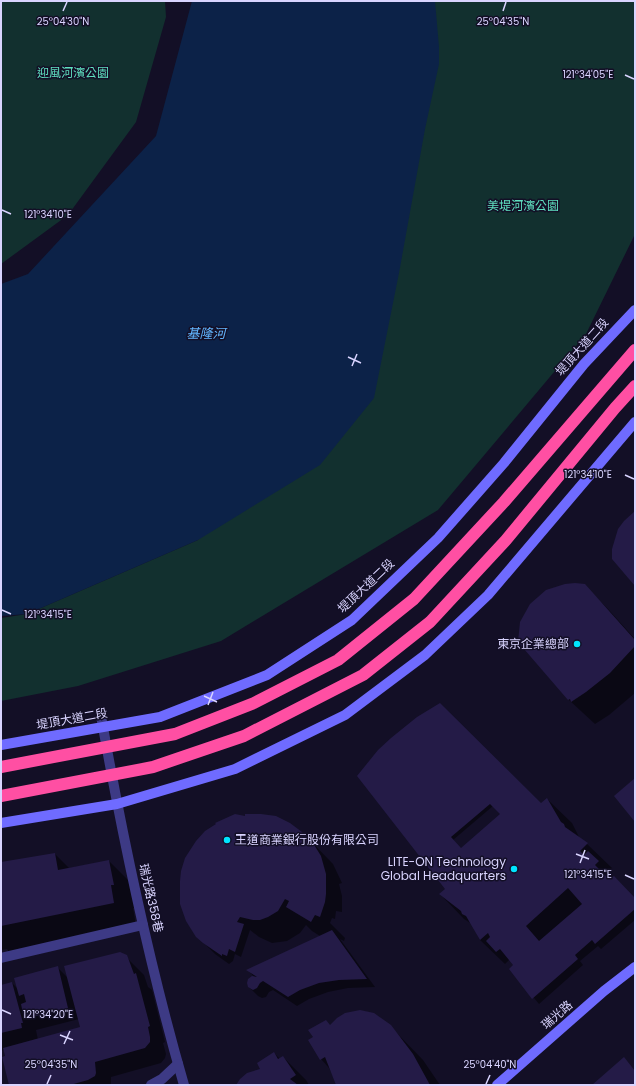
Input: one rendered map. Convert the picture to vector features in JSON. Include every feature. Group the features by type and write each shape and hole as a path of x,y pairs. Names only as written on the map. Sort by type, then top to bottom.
{"highway":[{"path":"1,767 175,734 254,704 338,660 414,599 504,502 635,350"},
{"path":"1,796 153,767 244,736 363,675 430,622 506,540 615,408 635,386"}],"street":[{"name":"堤頂大道二段","path":"1,745 160,717 267,674 352,620 438,538 504,463 584,364 635,310"},
{"path":"1,823 117,804 235,769 345,715 425,656 488,595 635,422"},
{"name":"瑞光路358巷","path":"101,716 126,850 143,925 184,1085"},
{"path":"1,958 143,925"},
{"name":"瑞光路","path":"497,1085 604,991 635,967"},
{"path":"150,1085 162,1079 178,1064"}],"green space":[{"name":"迎風河濱公園","path":"1,1 165,1 166,17 136,122 68,215 1,264"},
{"name":"美堤河濱公園","path":"432,1 635,1 635,234 586,334 438,510 221,641 78,686 1,701 1,618 27,614 198,540"}],"water":[{"name":"基隆河","path":"192,1 435,1 439,64 425,129 399,273 374,398 320,465 198,540 27,614 1,616 1,284 28,274 156,136"}],"building":[{"path":"635,511 635,586 612,559 612,549 618,529"},
{"name":"東京企業總部","path":"565,584 585,584 635,640 635,646 610,673 571,702 570,699 568,700 518,642 520,622 530,604 546,590"},
{"path":"440,703 541,803 547,798 565,827 588,843 580,851 584,855 588,851 599,861 595,865 609,879 614,876 635,898 635,909 595,944 592,940 575,955 578,959 532,999 509,969 513,965 500,949 496,952 486,941 490,937 488,933 480,940 466,916 439,894 445,889 357,776 378,750 417,717","holes":["490,804 500,814 461,848 451,837","568,888 582,904 539,941 526,926"]},
{"path":"635,778 635,822 614,796"},
{"path":"235,814 245,816 245,814 261,814 276,816 290,823 302,832 313,843 321,856 326,874 326,894 320,917 315,915 311,922 286,907 289,901 285,899 278,911 268,917 260,920 253,920 240,917 237,922 244,924 235,952 229,949 227,956 222,954 222,956 196,937 186,921 180,904 180,881 185,858 196,841 205,831 216,824 215,823"},
{"path":"55,853 58,870 109,860 114,885 111,885 114,903 1,926 1,862"},
{"path":"332,930 367,979 339,980 319,983 300,990 288,997 263,981 253,990 248,987 248,979 252,976 257,977 246,970"},
{"path":"120,952 127,955 134,974 136,973 150,1026 148,1027 150,1042 145,1048 95,1062 95,1076 88,1080 70,1085 9,1085 2,1057 5,1056 3,1048 80,1027 64,966"},
{"path":"58,966 68,1008 24,1019 21,1004 26,1002 24,994 19,996 14,978"},
{"path":"12,982 23,1023 21,1023 22,1028 1,1033 1,985"},
{"path":"360,1010 374,1013 391,1025 413,1054 430,1085 336,1085 325,1057 320,1060 308,1040 313,1037 308,1030 326,1020 330,1025 345,1013"},
{"path":"274,1052 278,1059 283,1056 296,1075 290,1079 298,1085 236,1085 247,1073 260,1069 257,1063"},
{"path":"624,1057 635,1071 635,1085 592,1085"}],"place":[{"name":"東京企業總部","path":"577,644"},
{"name":"王道商業銀行股份有限公司","path":"227,840"},
{"name":"LITE-ON Technology Global Headquarters","path":"514,869"}]}
